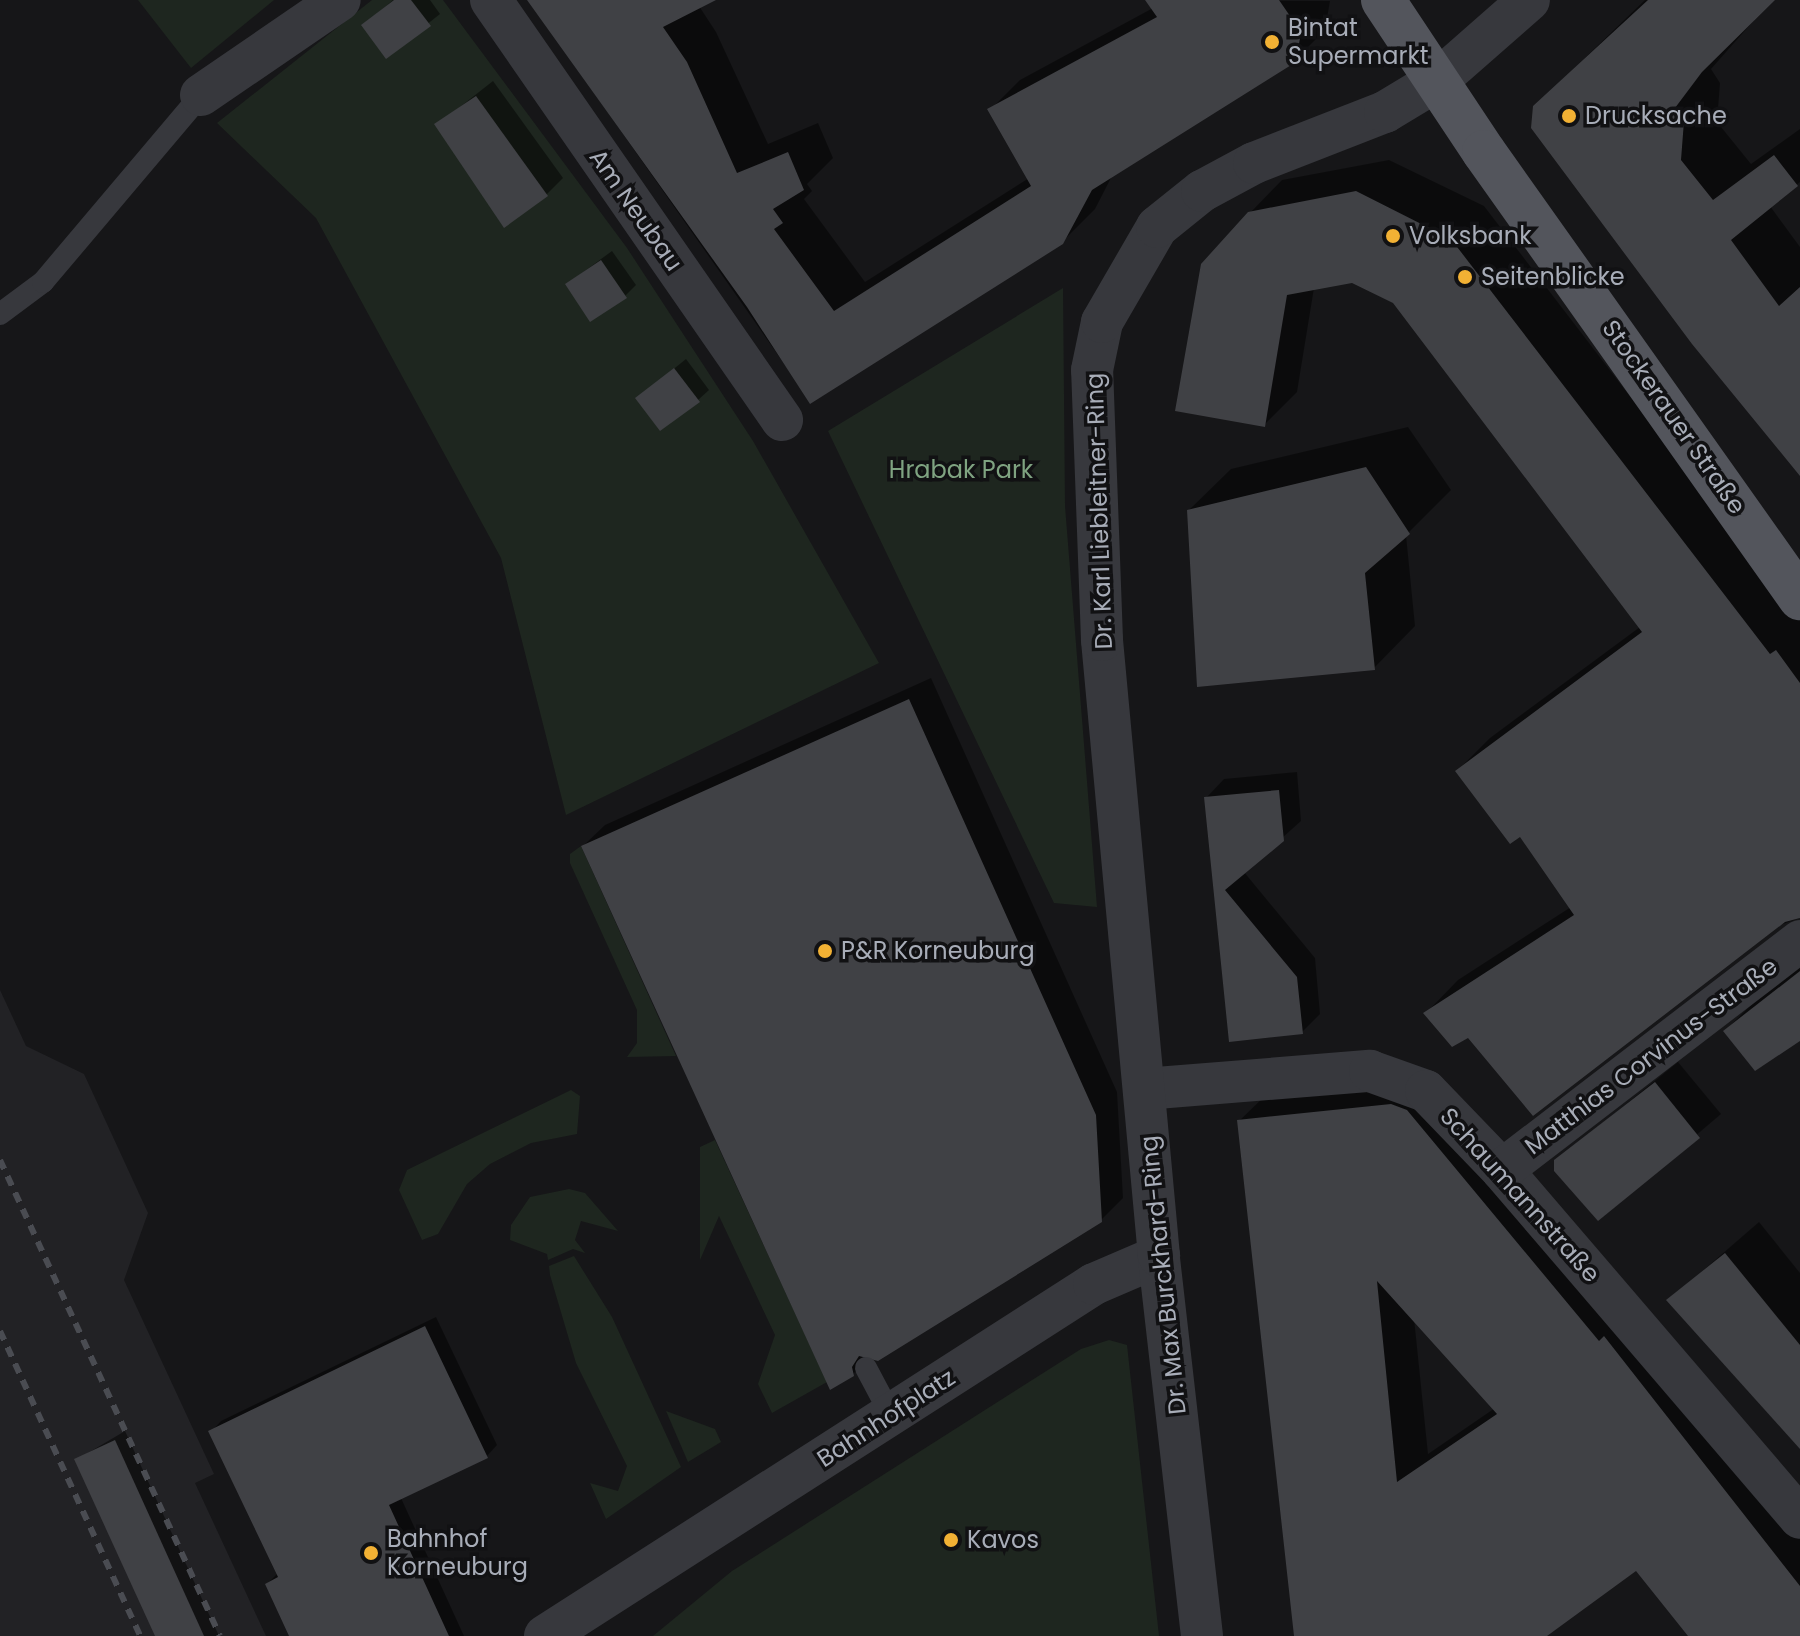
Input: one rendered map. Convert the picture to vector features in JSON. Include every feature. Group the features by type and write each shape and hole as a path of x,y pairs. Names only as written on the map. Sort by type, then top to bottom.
{"main road":[{"name":"Stockerauer Straße","path":"1383,0 1800,598"}],"street":[{"path":"201,95 340,0"},
{"name":"Am Neubau","path":"491,0 782,420"},
{"name":"Dr. Karl Liebleitner-Ring","path":"1128,913 1095,530 1092,370 1102,322 1157,227 1202,191 1254,163 1385,112 1438,80 1529,0"},
{"name":"Dr. Max Burckhard-Ring","path":"1128,913 1159,1256 1202,1636"},
{"name":"Matthias Corvinus-Straße","path":"1502,1170 1800,941"},
{"name":"Schaumannstraße","path":"1144,1089 1370,1071 1426,1091 1502,1170 1800,1518"},
{"name":"Bahnhofplatz","path":"545,1636 617,1586 1094,1284 1159,1256"},
{"path":"592,1636 617,1586"}],"lane":[{"path":"0,314 43,282 201,95"},
{"path":"866,1368 891,1415"}],"shaded area":[{"path":"0,990 26,1046 84,1074 148,1213 124,1280 214,1474 195,1483 266,1636 0,1636"}],"green space":[{"path":"138,0 274,0 191,68"},
{"path":"372,0 443,0 627,248 753,441 879,663 566,815 501,558 316,218 217,123"},
{"name":"Hrabak Park","path":"1063,288 1065,506 1097,907 1054,903 828,431"},
{"path":"581,846 676,1056 627,1057 637,1043 637,1010 570,863 570,854"},
{"path":"571,1090 580,1096 577,1134 531,1143 490,1164 467,1184 438,1234 422,1240 399,1190 407,1170"},
{"path":"715,1140 827,1382 772,1413 758,1384 775,1335 719,1216 700,1260 700,1147"},
{"path":"569,1189 585,1193 618,1231 581,1221 575,1240 585,1253 573,1249 548,1260 547,1254 510,1240 511,1225 530,1197"},
{"path":"574,1256 612,1317 681,1467 606,1519 590,1483 618,1491 627,1466 576,1363 550,1275 549,1266"},
{"path":"1109,1340 1127,1345 1159,1636 653,1636 732,1571 1081,1349"},
{"path":"666,1411 715,1429 721,1442 688,1462"}],"building":[{"path":"394,0 411,0 431,26 386,59 361,25"},
{"path":"527,0 716,0 663,27 687,62 737,173 788,152 804,190 773,209 783,223 774,229 834,311 1031,186 987,109 1157,17 1145,0 1279,0 1301,32 1296,62 1092,190 1063,244 810,404 747,307"},
{"path":"1648,0 1775,0 1702,72 1675,108 1684,121 1681,160 1713,200 1774,155 1798,186 1731,240 1779,306 1800,287 1800,476 1692,344 1531,128 1533,106"},
{"path":"476,96 548,196 504,228 434,124"},
{"path":"1356,191 1451,239 1770,654 1776,650 1800,683 1800,918 1785,922 1533,1116 1468,1038 1452,1047 1423,1013 1574,915 1520,837 1510,844 1455,771 1642,632 1393,303 1352,283 1287,295 1265,427 1175,411 1201,264 1248,212"},
{"path":"601,260 627,298 590,322 565,284"},
{"path":"674,368 700,402 660,431 635,398"},
{"path":"1366,467 1410,534 1365,573 1375,670 1197,687 1187,510"},
{"name":"P&R Korneuburg","path":"909,699 1096,1115 1102,1222 878,1361 859,1356 852,1367 854,1376 830,1390 581,846"},
{"path":"1279,790 1284,841 1225,890 1297,977 1303,1034 1229,1042 1204,797"},
{"path":"1800,971 1800,1041 1755,1071 1723,1031"},
{"path":"1655,1082 1700,1138 1598,1221 1554,1171 1554,1160"},
{"path":"1391,1104 1407,1110 1599,1341 1604,1336 1800,1586 1800,1636 1688,1636 1636,1571 1547,1636 1294,1636 1237,1120","holes":["1377,1281 1497,1414 1397,1482"]},
{"path":"1725,1253 1800,1345 1800,1449 1666,1300"},
{"path":"425,1326 488,1458 389,1505 449,1636 289,1636 265,1584 278,1577 208,1431"},
{"path":"115,1440 204,1636 155,1636 74,1459"}],"railway":[{"path":"0,1160 220,1636"},
{"path":"0,1331 140,1636"}],"place":[{"name":"Bintat Supermarkt","path":"1272,42"},
{"name":"Drucksache","path":"1569,116"},
{"name":"Volksbank","path":"1393,236"},
{"name":"Seitenblicke","path":"1465,277"},
{"name":"P&R Korneuburg","path":"825,951"},
{"name":"Kavos","path":"951,1540"},
{"name":"Bahnhof Korneuburg","path":"371,1553"}]}
